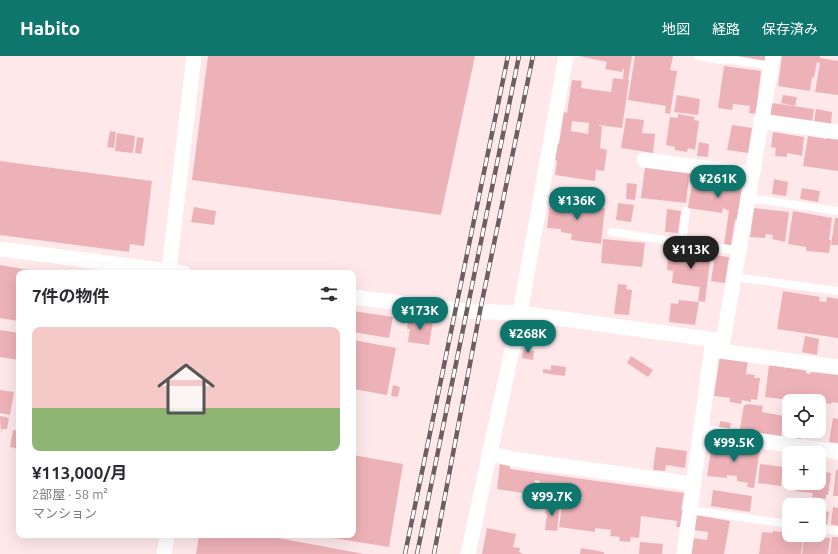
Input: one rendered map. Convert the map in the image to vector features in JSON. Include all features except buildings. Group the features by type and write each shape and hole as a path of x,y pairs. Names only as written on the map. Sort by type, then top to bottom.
{"street":[{"path":"0,249 169,270 194,56"},
{"path":"468,554 520,313 566,56"},
{"path":"713,345 723,341 772,61"},
{"path":"761,121 838,132"},
{"path":"644,160 753,174"},
{"path":"356,297 468,311 520,313 838,367"},
{"path":"684,554 713,345"},
{"path":"701,432 838,452"},
{"path":"489,453 512,459 694,484"},
{"path":"164,554 167,538"}],"lane":[{"path":"698,56 720,60 772,61"},
{"path":"749,198 838,211"},
{"path":"682,243 686,211"},
{"path":"612,232 739,251"},
{"path":"734,277 838,291"},
{"path":"690,510 782,523"},
{"path":"826,530 838,531"}],"railway":[{"path":"405,554 508,56"},
{"path":"417,554 519,56"},
{"path":"434,554 480,311 533,56"}]}
